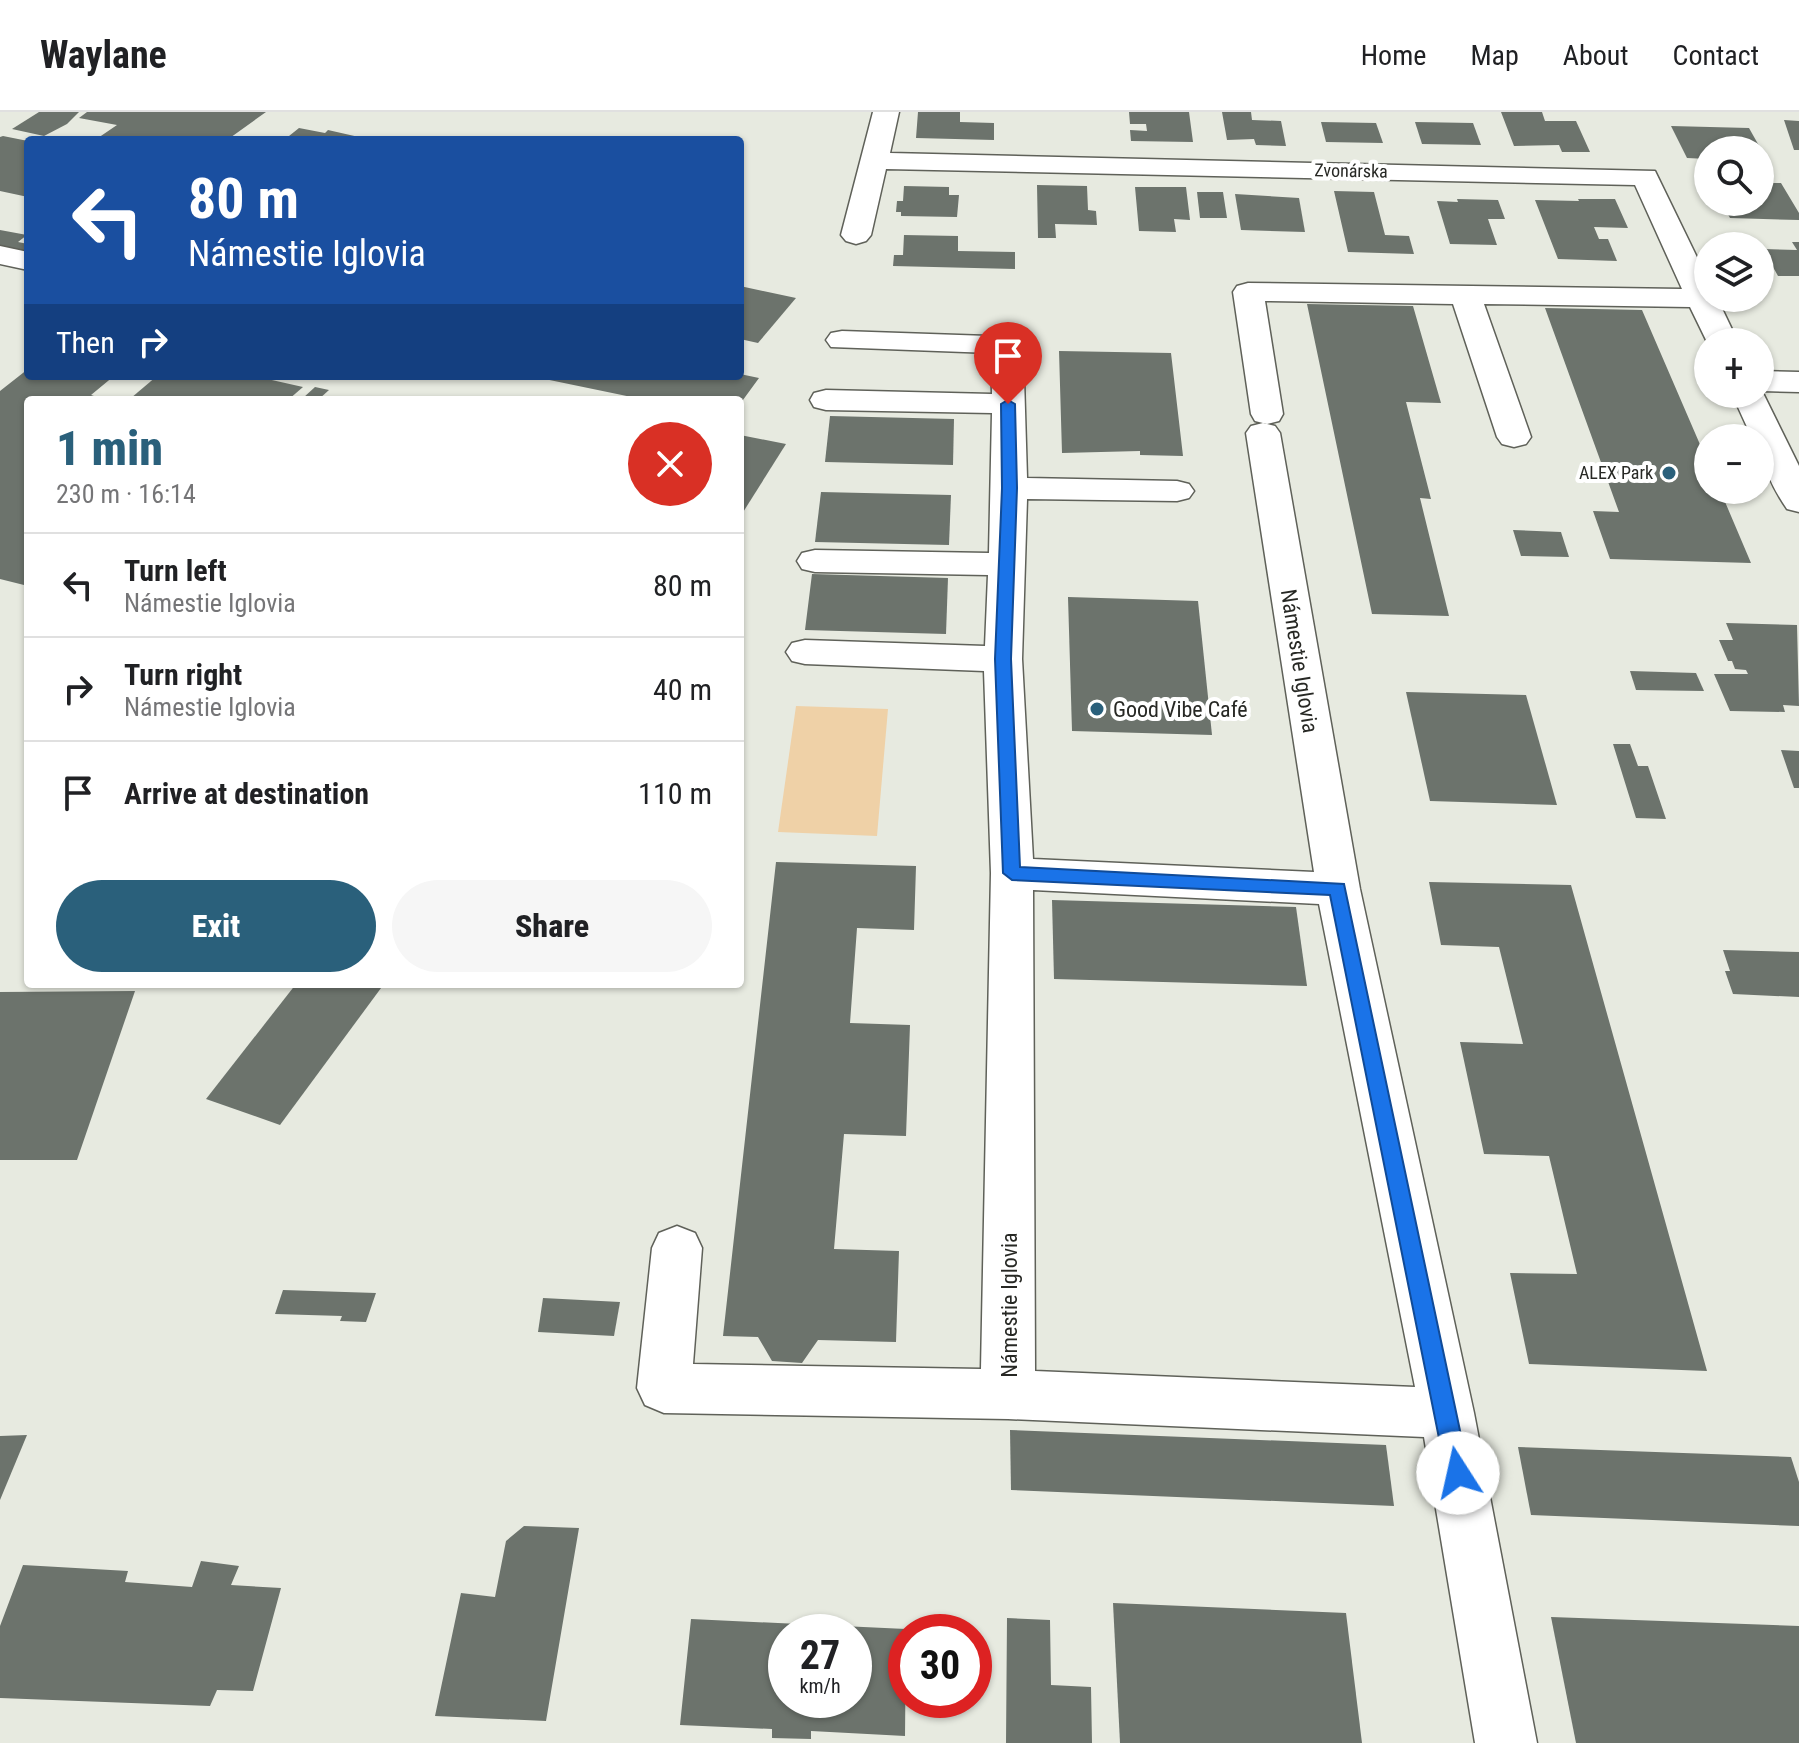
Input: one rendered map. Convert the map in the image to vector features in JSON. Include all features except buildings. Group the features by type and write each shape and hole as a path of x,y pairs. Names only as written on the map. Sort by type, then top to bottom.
{"street":[{"path":"856,235 886,112"},
{"name":"Zvonárska","path":"876,161 1645,177 1694,285"},
{"path":"0,255 24,260"},
{"name":"Námestie Iglovia","path":"1465,294 1248,292 1265,424 1338,889 1447,1413 1506,1743"},
{"path":"1514,437 1465,294 1694,298"},
{"name":"Námestie Iglovia","path":"842,340 1007,344 1010,488 1003,659 1012,873 1008,1394 1447,1413"},
{"path":"1774,381 1799,382"},
{"path":"826,400 1008,404"},
{"path":"1755,408 1797,494"},
{"path":"1010,488 1177,491"},
{"path":"815,561 1007,564"},
{"path":"805,652 1003,659"},
{"path":"1012,873 1338,889"},
{"path":"677,1248 664,1388 1008,1394"}],"shaded area":[{"path":"796,706 888,709 877,836 778,832"}],"place":[{"name":"ALEX Park","path":"1669,473"},
{"name":"Good Vibe Café","path":"1097,709"}],"route":[{"path":"1008,404 1010,488 1003,659 1012,873 1338,889 1458,1473"}]}
